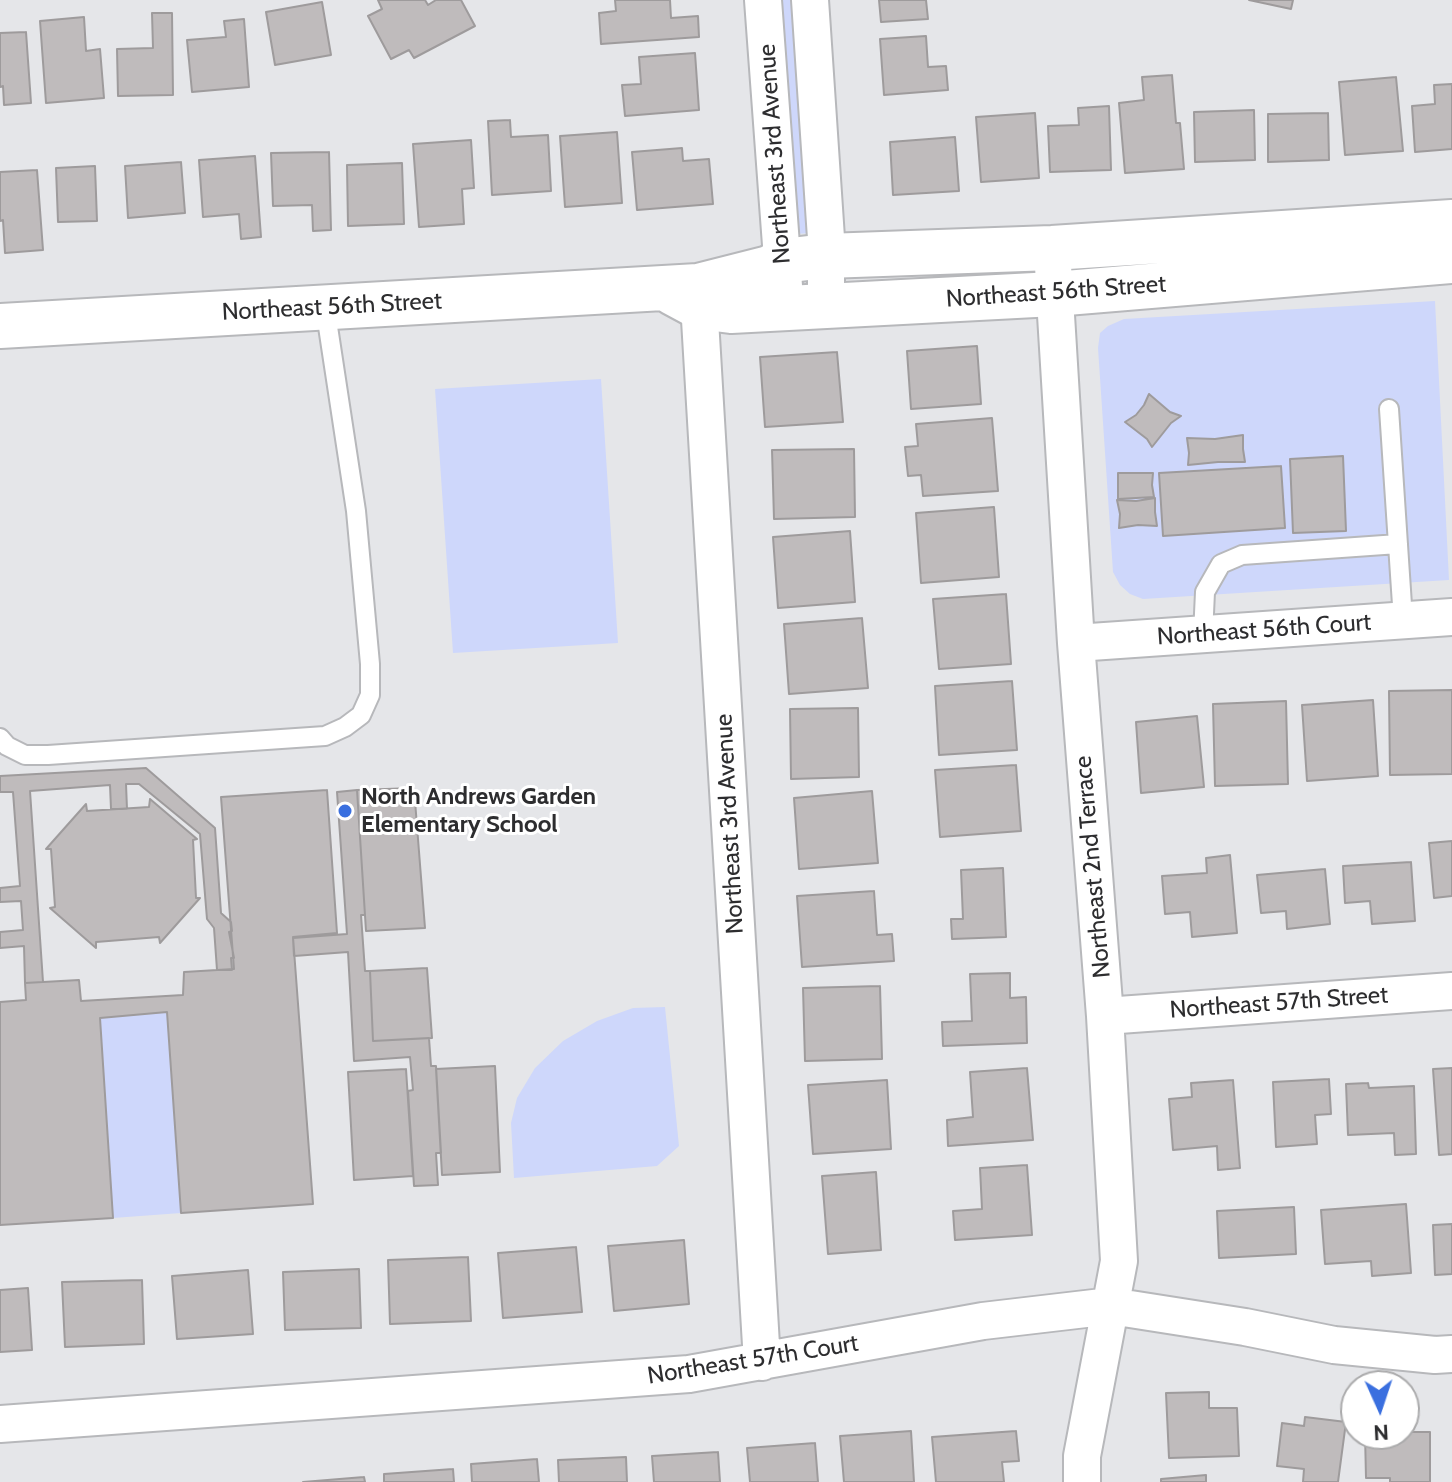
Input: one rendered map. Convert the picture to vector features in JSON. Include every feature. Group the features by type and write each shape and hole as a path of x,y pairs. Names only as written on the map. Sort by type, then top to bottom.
{"street":[{"name":"Northeast 3rd Avenue","path":"763,0 782,261 806,306"},
{"name":"Northeast 3rd Avenue","path":"806,306 826,256 810,0"},
{"name":"Northeast 56th Street","path":"0,326 325,307 687,294 782,261 826,256 1052,248 1452,222"},
{"name":"Northeast 2nd Terrace","path":"1052,248 1119,1261 1082,1456 1082,1482"},
{"name":"Northeast 56th Street","path":"687,294 731,311 1054,294 1452,261"},
{"name":"Northeast 3rd Avenue","path":"687,294 762,1362"},
{"name":"Northeast 56th Court","path":"1076,643 1452,617"},
{"name":"Northeast 57th Street","path":"1105,1016 1452,991"},
{"name":"Northeast 57th Court","path":"0,1424 689,1374 983,1321 1111,1306 1334,1345 1452,1354"}],"lane":[{"path":"0,738 7,746 25,755 48,755 325,736 361,715 370,695 370,664 356,511 325,307"},
{"path":"1389,409 1403,620"},
{"path":"1203,635 1205,592 1221,564 1242,555 1398,544"}],"shaded area":[{"path":"774,0 800,0 816,233 791,234"},
{"path":"1435,301 1449,580 1143,599 1130,594 1120,585 1113,572 1098,348 1100,333 1124,319"},
{"path":"601,379 618,643 453,653 435,389"},
{"path":"665,1007 679,1146 657,1166 514,1178 511,1123 517,1098 535,1068 563,1041 597,1021 633,1008"},
{"path":"167,1012 181,1213 113,1218 100,1018"}],"building":[{"path":"378,0 425,0 428,5 436,0 461,0 475,26 414,58 409,50 391,59 368,16 382,9"},
{"path":"615,0 670,0 671,18 698,16 699,37 601,44 599,13 616,11"},
{"path":"879,0 926,0 928,19 881,22"},
{"path":"1249,0 1293,0 1291,9"},
{"path":"322,2 331,55 275,65 266,12"},
{"path":"152,13 172,13 173,95 118,96 117,49 153,48"},
{"path":"84,17 86,51 100,49 104,98 46,103 40,21"},
{"path":"244,19 249,87 192,92 187,40 226,37 224,21"},
{"path":"26,32 31,103 4,105 3,86 0,87 0,33"},
{"path":"926,36 928,67 946,66 948,90 884,95 880,39"},
{"path":"695,53 699,110 625,116 622,85 641,84 639,57"},
{"path":"1172,75 1184,169 1125,173 1119,103 1144,100 1142,77"},
{"path":"1396,77 1403,151 1345,155 1339,82"},
{"path":"1452,84 1452,149 1415,152 1412,106 1435,104 1434,85"},
{"path":"1109,106 1111,170 1050,172 1048,126 1079,125 1078,108"},
{"path":"1254,110 1255,160 1195,162 1194,112"},
{"path":"1035,113 1039,178 981,182 976,117"},
{"path":"1328,113 1329,160 1268,162 1268,114"},
{"path":"510,120 511,137 548,135 551,191 492,195 488,121"},
{"path":"617,132 622,203 565,207 560,136"},
{"path":"955,137 959,191 893,195 890,142"},
{"path":"471,140 474,188 462,189 464,224 419,227 413,144"},
{"path":"682,148 683,161 709,159 713,204 637,210 632,152"},
{"path":"329,152 331,230 313,231 312,205 273,206 271,153"},
{"path":"255,156 261,237 241,239 239,214 203,217 199,160"},
{"path":"181,162 185,213 128,218 125,166"},
{"path":"402,163 404,224 348,226 347,165"},
{"path":"95,166 97,221 58,222 56,168"},
{"path":"37,170 43,250 5,253 3,220 0,221 0,172"},
{"path":"977,346 981,404 911,409 907,351"},
{"path":"837,352 843,422 765,427 760,357"},
{"path":"1149,394 1170,412 1181,416 1171,423 1152,447 1147,439 1125,422 1136,415"},
{"path":"992,418 998,491 923,496 921,475 908,476 905,447 918,446 916,424"},
{"path":"1243,435 1245,462 1188,465 1187,438 1215,439"},
{"path":"854,449 855,517 774,519 772,450"},
{"path":"1343,456 1346,531 1293,533 1290,459"},
{"path":"1281,466 1285,528 1163,536 1159,473"},
{"path":"1118,473 1153,473 1154,497 1118,499"},
{"path":"1155,498 1157,526 1119,528 1117,500"},
{"path":"994,507 999,577 921,583 916,513"},
{"path":"850,531 855,602 778,608 773,537"},
{"path":"1006,594 1011,664 939,669 933,599"},
{"path":"862,618 868,688 789,694 784,624"},
{"path":"1012,681 1017,750 939,755 935,686"},
{"path":"1452,690 1452,774 1390,775 1389,691"},
{"path":"1373,700 1378,776 1307,781 1302,705"},
{"path":"1286,701 1288,784 1215,786 1213,704"},
{"path":"858,708 859,777 791,779 790,709"},
{"path":"1197,716 1204,787 1141,793 1136,722"},
{"path":"1016,765 1021,831 940,837 935,770"},
{"path":"146,768 215,828 221,913 231,922 232,970 217,970 214,928 207,919 200,834 139,784 126,784 127,809 111,809 110,785 30,791 43,982 25,983 24,946 0,948 0,932 23,930 21,901 0,902 0,888 20,886 13,792 0,792 0,776"},
{"path":"414,788 425,928 366,931 357,790"},
{"path":"327,790 337,933 293,937 313,1204 181,1213 167,1012 100,1018 113,1218 0,1225 0,1002 26,1000 25,983 79,980 81,1001 183,995 184,972 234,969 221,797"},
{"path":"357,790 365,915 361,915 365,971 370,971 373,1041 429,1038 431,1066 436,1066 441,1153 436,1153 438,1185 414,1186 408,1091 413,1090 410,1057 354,1061 348,952 294,956 293,938 347,934 337,792"},
{"path":"872,791 878,863 799,869 794,798"},
{"path":"150,799 197,839 193,840 196,898 200,898 160,943 159,937 96,942 96,948 50,908 55,907 51,849 46,849 86,804 87,811 149,807"},
{"path":"1452,841 1452,896 1434,898 1429,843"},
{"path":"1230,855 1237,933 1192,937 1190,912 1165,914 1162,876 1207,873 1206,858"},
{"path":"1411,862 1415,921 1372,924 1370,901 1345,903 1343,866"},
{"path":"1003,868 1006,937 952,939 951,919 963,919 961,870"},
{"path":"1325,869 1330,924 1287,929 1286,911 1261,913 1257,875"},
{"path":"874,891 877,935 892,934 894,961 802,967 797,896"},
{"path":"427,968 432,1038 373,1041 370,971"},
{"path":"1010,973 1010,998 1026,997 1027,1043 943,1046 942,1022 972,1021 970,974"},
{"path":"880,986 882,1059 805,1061 803,988"},
{"path":"495,1066 500,1172 442,1175 436,1069"},
{"path":"1027,1068 1033,1140 948,1146 947,1120 973,1117 970,1072"},
{"path":"1452,1068 1452,1154 1439,1155 1433,1069"},
{"path":"406,1069 413,1176 354,1180 348,1072"},
{"path":"1329,1079 1331,1114 1315,1115 1317,1144 1276,1147 1273,1082"},
{"path":"887,1080 891,1149 813,1154 808,1085"},
{"path":"1233,1080 1240,1168 1218,1170 1217,1146 1173,1150 1169,1099 1192,1097 1191,1083"},
{"path":"1368,1083 1369,1088 1414,1086 1416,1154 1395,1155 1394,1133 1348,1135 1346,1084"},
{"path":"1027,1165 1032,1235 955,1240 953,1211 982,1209 980,1168"},
{"path":"876,1172 881,1250 828,1254 822,1176"},
{"path":"1406,1204 1411,1273 1372,1276 1371,1261 1325,1264 1321,1210"},
{"path":"1294,1207 1296,1254 1219,1258 1217,1211"},
{"path":"1452,1224 1452,1274 1435,1275 1433,1225"},
{"path":"684,1240 689,1304 614,1311 608,1246"},
{"path":"576,1247 582,1312 503,1318 498,1253"},
{"path":"468,1257 471,1321 390,1324 388,1260"},
{"path":"359,1269 361,1328 285,1330 283,1272"},
{"path":"248,1270 253,1334 177,1339 172,1276"},
{"path":"142,1280 144,1344 65,1347 62,1282"},
{"path":"28,1288 32,1350 0,1352 0,1290"},
{"path":"1209,1392 1209,1408 1237,1408 1239,1456 1169,1458 1166,1393"},
{"path":"1305,1417 1340,1421 1342,1450 1338,1482 1303,1482 1304,1469 1277,1466 1282,1423 1304,1426"},
{"path":"911,1431 914,1482 844,1482 840,1436"},
{"path":"1016,1431 1019,1461 1002,1462 1004,1482 936,1482 932,1437"},
{"path":"1420,1432 1430,1432 1430,1482 1390,1482 1390,1478 1366,1478 1365,1450 1420,1450"},
{"path":"815,1443 818,1482 750,1482 747,1448"},
{"path":"718,1452 720,1482 654,1482 652,1456"},
{"path":"626,1457 627,1482 559,1482 558,1460"},
{"path":"537,1459 539,1482 472,1482 471,1464"},
{"path":"453,1469 454,1482 384,1482 384,1474"},
{"path":"1206,1475 1206,1482 1161,1482 1161,1479"},
{"path":"364,1477 365,1482 303,1482"}],"place":[{"name":"North Andrews Garden Elementary School","path":"345,811"}]}
